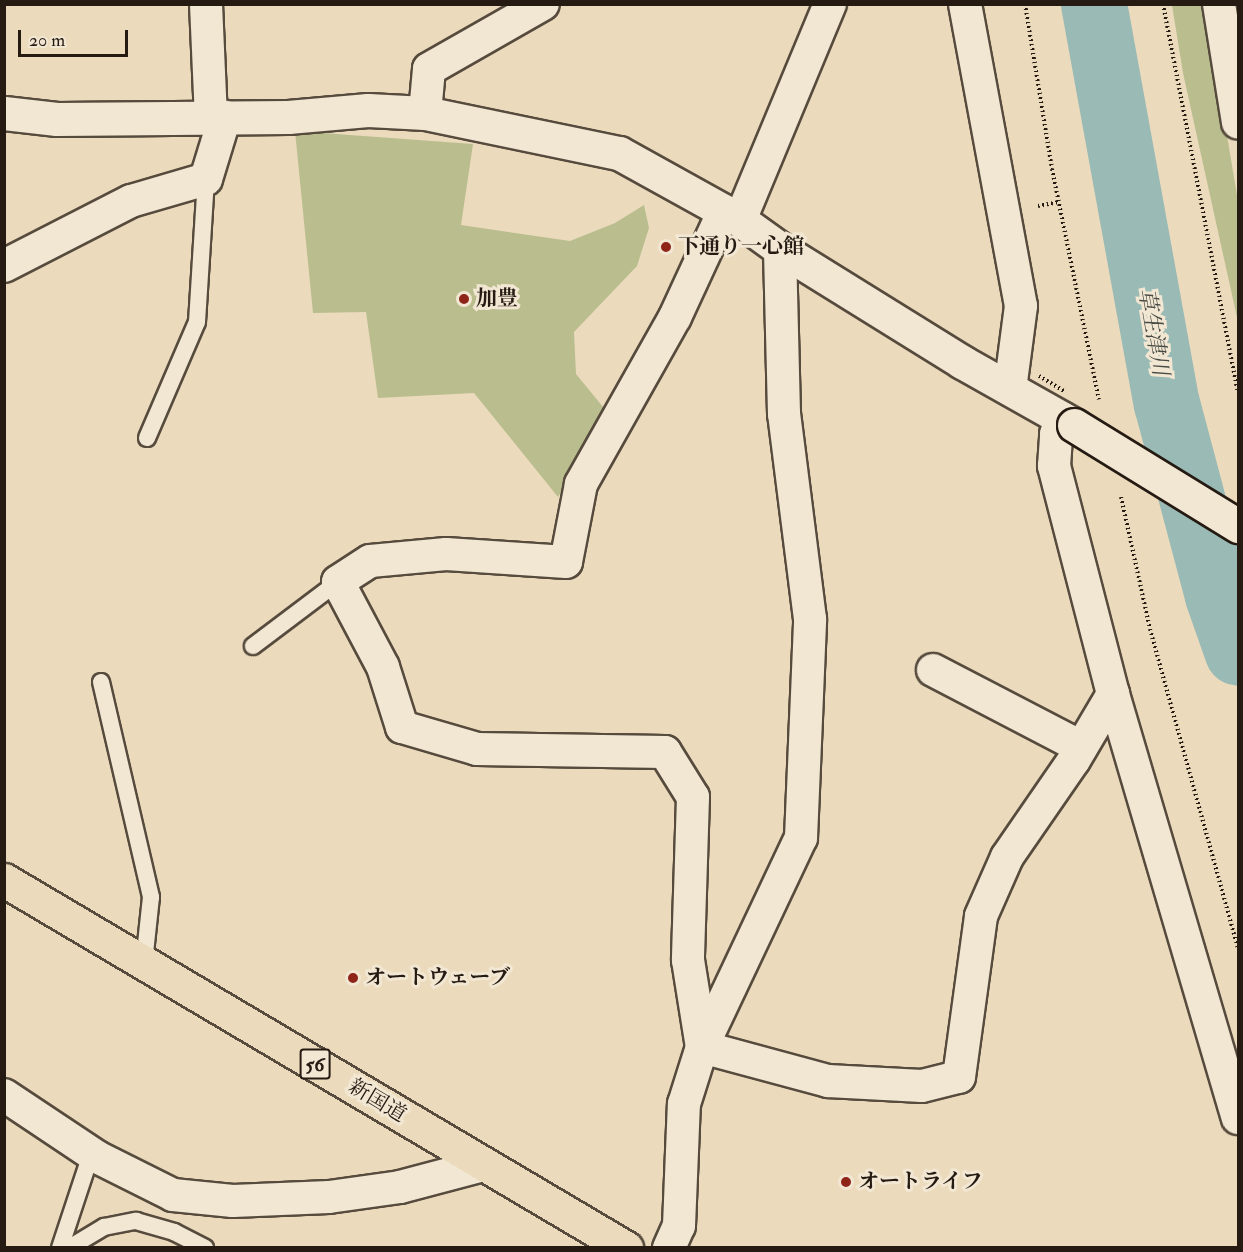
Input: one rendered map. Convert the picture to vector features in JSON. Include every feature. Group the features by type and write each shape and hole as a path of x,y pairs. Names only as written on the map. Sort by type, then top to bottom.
{"main road":[{"name":"新国道","path":"4,879 626,1248"}],"street":[{"path":"4,266 131,201 206,179 218,117 206,4"},
{"path":"425,113 429,69 543,4"},
{"path":"702,1047 688,960 693,797 665,752 477,749 402,727 383,667 338,582 370,561 446,554 566,562 581,484 732,216 830,4"},
{"path":"965,4 1021,306 1010,389"},
{"path":"1219,4 1239,122"},
{"path":"4,113 57,119 218,117 368,110 425,113 619,153 732,216 780,249 1239,526"},
{"path":"669,1248 679,1226 684,1104 702,1047 801,838 810,620 784,414 780,249"},
{"path":"1068,422 1056,434 1054,466 1113,694 1239,1118"},
{"path":"933,670 1081,747"},
{"path":"702,1047 828,1081 921,1086 959,1077 981,916 1007,857 1081,747 1113,694"},
{"path":"6,1102 91,1154 173,1195 233,1201 330,1197 400,1187 483,1165"}],"lane":[{"path":"147,438 197,322 206,179"},
{"path":"253,646 338,582"},
{"path":"101,682 151,897 144,962"},
{"path":"60,1248 91,1154"},
{"path":"69,1248 105,1227 136,1221 174,1232 205,1248"}],"path":[{"path":"1163,4 1239,392"},
{"path":"1230,340 1239,339"}],"green space":[{"path":"1172,5 1205,5 1238,201 1238,322 1183,73"},
{"path":"295,131 473,144 461,225 570,241 615,223 644,205 649,228 637,266 574,332 576,374 608,413 558,497 474,393 378,398 366,312 313,313"}],"waterway":[{"name":"草生津川","path":"1094,4 1167,404 1218,596 1238,653"}],"place":[{"name":"下通り一心館","path":"666,247"},
{"name":"加豊","path":"464,299"},
{"name":"オートウェーブ","path":"353,978"},
{"name":"オートライフ","path":"846,1182"}]}
